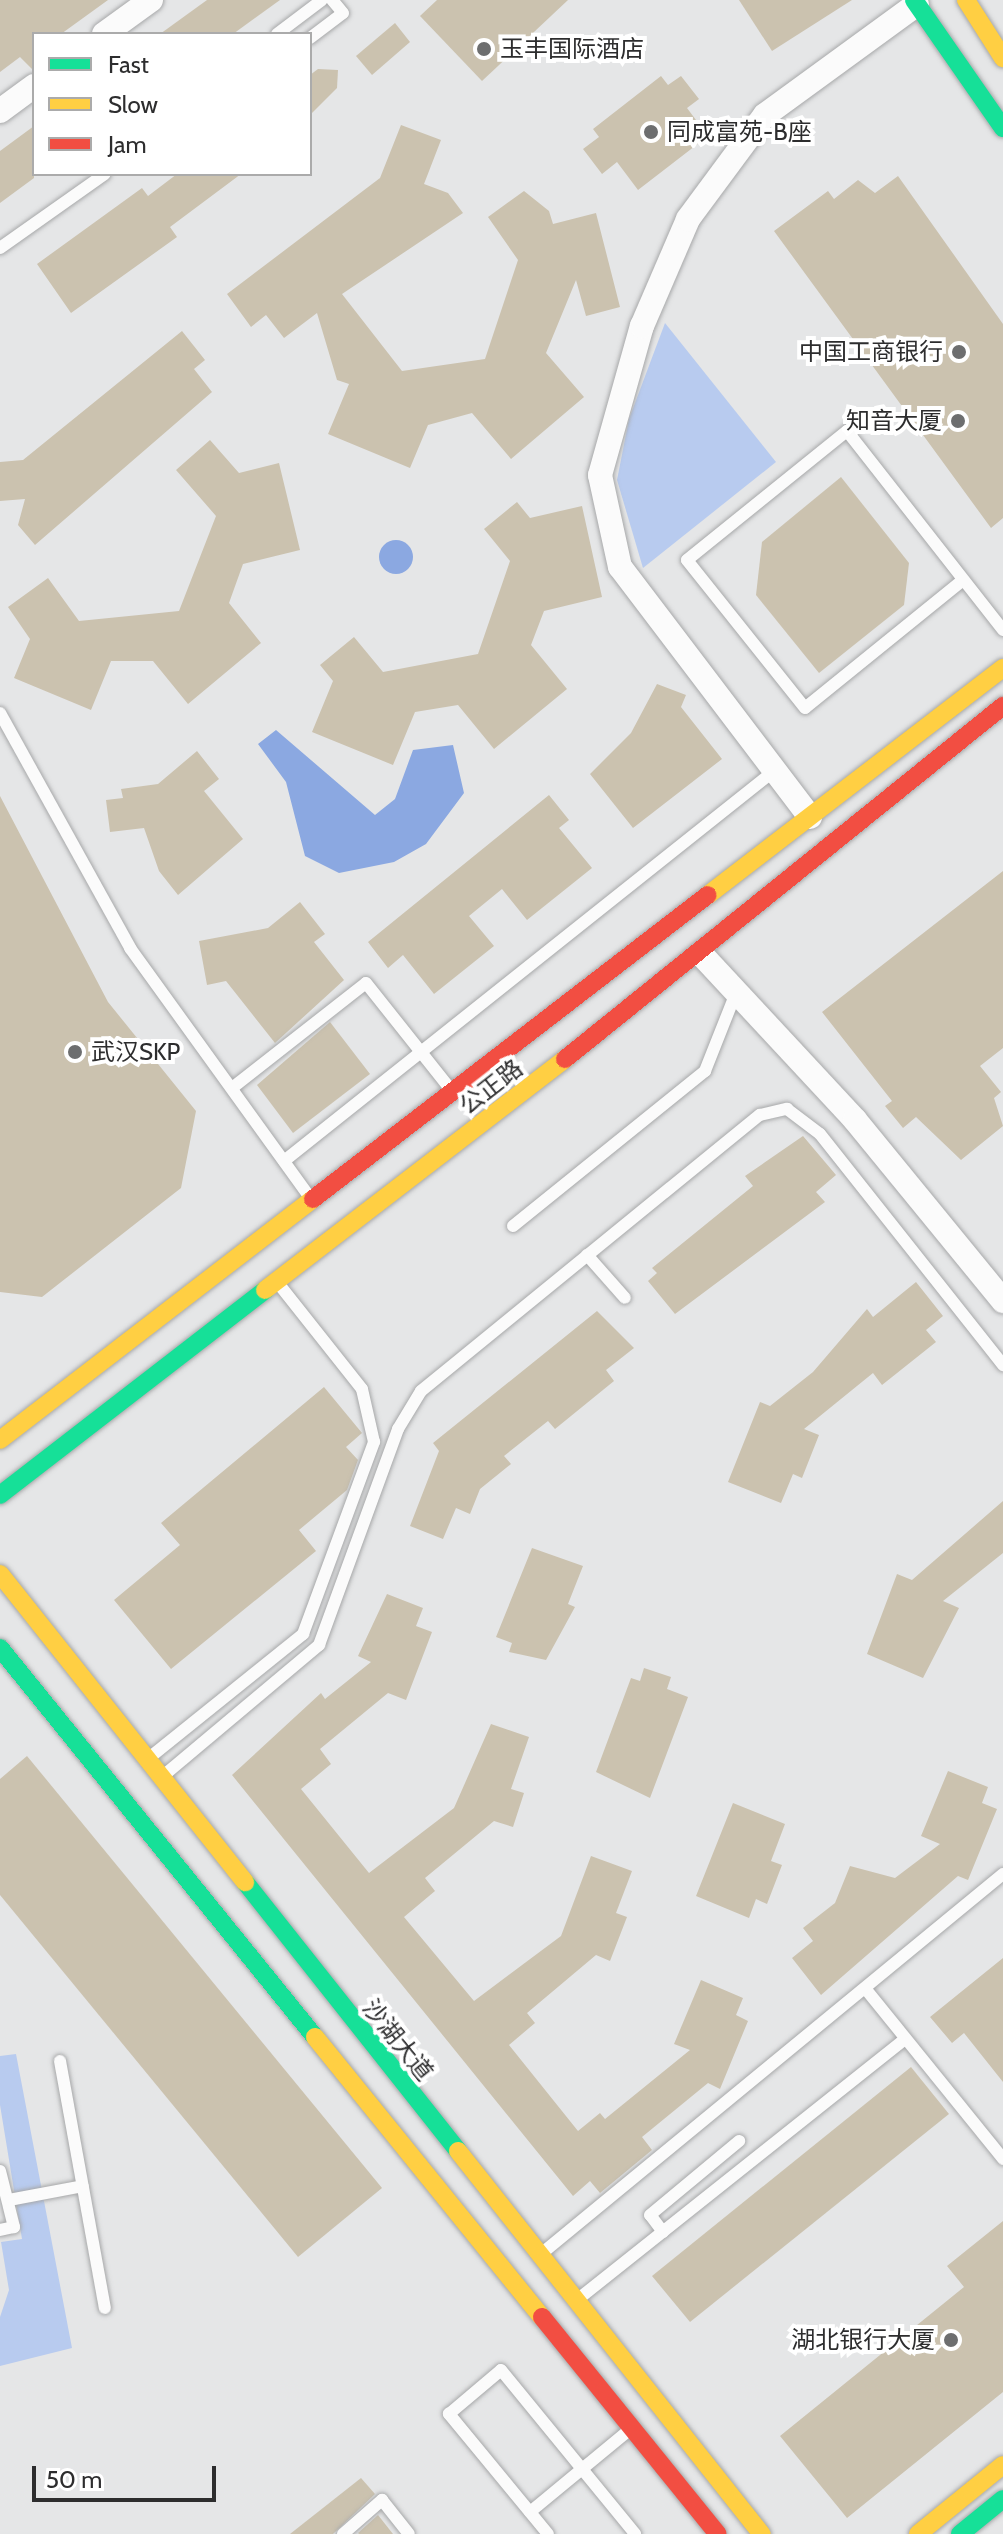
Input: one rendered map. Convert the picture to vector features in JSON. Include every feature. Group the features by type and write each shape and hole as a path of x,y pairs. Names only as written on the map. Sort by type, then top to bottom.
{"main road":[{"path":"966,0 1003,58"},
{"path":"916,2 1003,128"},
{"name":"公正路","path":"0,1440 1003,668"},
{"name":"公正路","path":"0,1495 701,954 1003,706"},
{"path":"0,1430 77,1381"},
{"name":"沙湖大道","path":"0,1574 145,1761 762,2534"},
{"path":"0,1648 718,2534"},
{"path":"918,2534 1003,2465"},
{"path":"960,2534 1003,2499"}],"street":[{"path":"107,32 151,0"},
{"path":"810,817 620,567 600,475 642,326 688,219 765,115 916,2"},
{"path":"0,111 32,87"},
{"path":"701,954 737,990 1003,1301"}],"lane":[{"path":"280,32 322,0"},
{"path":"312,36 343,13 332,0"},
{"path":"0,248 102,176"},
{"path":"963,580 805,708 687,560 847,431 1003,630"},
{"path":"0,713 130,948 312,1201"},
{"path":"284,1161 774,771"},
{"path":"232,1088 366,983 453,1092"},
{"path":"513,1226 705,1071 737,990"},
{"path":"160,1779 319,1645 412,1402 760,1115 787,1109 820,1134 1003,1365"},
{"path":"587,1255 625,1298"},
{"path":"145,1761 303,1634 374,1442 358,1382 278,1283"},
{"path":"539,2256 868,1992 1003,1874"},
{"path":"868,1992 1003,2159"},
{"path":"575,2302 905,2039"},
{"path":"60,2061 105,2308"},
{"path":"663,2232 650,2215 739,2141"},
{"path":"0,2171 14,2227 0,2230"},
{"path":"9,2200 83,2186"},
{"path":"548,2534 449,2414 501,2370 635,2534"},
{"path":"530,2512 632,2428"},
{"path":"343,2534 382,2500 409,2534"}],"shaded area":[{"path":"665,323 776,462 643,568 617,480 629,419"},
{"path":"396,540 408,545 413,557 408,569 396,574 384,569 379,557 384,545"},
{"path":"276,730 375,815 395,799 413,750 453,745 464,793 426,844 394,862 339,873 305,856 286,782 258,744"},
{"path":"16,2054 72,2348 0,2366 0,2317 9,2290 1,2242 22,2239 0,2105 0,2056"}],"building":[{"path":"0,0 108,0 64,32 32,32 32,69 20,57 0,72"},
{"path":"207,0 280,0 236,32 163,32"},
{"name":"玉丰国际酒店","path":"437,0 568,0 482,81 420,16"},
{"path":"739,0 852,0 772,51"},
{"path":"395,23 410,42 372,75 356,56"},
{"path":"318,69 338,70 337,88 312,113 312,74"},
{"name":"同成富苑-B座","path":"661,76 668,85 681,76 699,99 687,108 708,136 638,190 617,162 602,174 583,149 599,137 593,129"},
{"path":"401,125 441,140 424,184 448,193 463,213 342,294 402,371 485,359 518,260 488,217 524,191 549,211 553,224 596,213 620,307 586,316 576,280 546,353 584,397 511,459 472,413 428,425 410,468 328,434 349,384 337,380 317,313 284,338 266,315 251,327 227,294 380,178"},
{"path":"32,127 34,178 0,203 0,151"},
{"path":"174,176 238,176 170,227 177,237 71,313 37,264 142,188 148,196"},
{"name":"知音大厦","path":"898,176 1003,324 1003,518 991,528 774,231 828,191 834,199 858,180 875,193"},
{"path":"182,331 205,360 194,369 212,392 35,545 18,525 25,499 0,501 0,462 23,460"},
{"path":"210,440 239,473 279,463 300,550 243,564 229,603 261,643 188,704 153,661 111,661 91,710 14,678 30,639 8,607 48,578 79,621 179,611 216,516 176,470"},
{"name":"知音大厦","path":"841,477 909,563 904,605 819,673 756,595 762,542"},
{"path":"517,502 530,518 582,506 602,597 544,611 531,645 567,689 494,749 458,705 415,712 393,765 312,732 333,681 320,665 354,637 383,672 478,654 510,561 484,529"},
{"path":"657,684 686,695 681,707 722,759 633,828 590,774 631,733"},
{"path":"197,751 219,779 204,791 243,839 178,895 159,871 144,828 110,832 106,800 123,798 121,789 158,784"},
{"path":"549,795 569,820 559,828 592,868 527,920 502,889 469,916 494,946 434,994 403,955 388,968 368,942"},
{"name":"武汉SKP","path":"0,796 108,1002 196,1111 181,1188 42,1297 0,1292"},
{"path":"1003,871 1003,1048 980,1066 1001,1092 994,1098 1003,1126 961,1160 916,1117 903,1128 885,1106 892,1101 822,1012"},
{"path":"300,902 325,934 314,942 344,980 275,1043 226,981 207,985 199,941 268,928"},
{"path":"330,1022 370,1074 293,1133 257,1085"},
{"path":"803,1136 836,1175 816,1192 825,1202 675,1314 648,1281 657,1273 652,1268 753,1186 745,1176"},
{"path":"916,1282 943,1316 926,1330 936,1342 882,1385 873,1373 804,1429 819,1435 802,1478 793,1474 781,1503 728,1482 760,1402 770,1406 813,1372 867,1309 873,1317"},
{"path":"597,1311 634,1348 606,1370 614,1381 555,1429 548,1421 504,1456 511,1464 480,1489 470,1514 456,1508 443,1539 410,1526 439,1451 433,1443"},
{"path":"324,1387 362,1433 346,1447 358,1460 347,1490 299,1530 316,1551 171,1669 114,1600 180,1545 161,1523"},
{"path":"1003,1501 1003,1553 943,1601 959,1608 923,1678 867,1654 897,1574 912,1580"},
{"path":"532,1548 583,1566 568,1604 575,1607 546,1660 509,1652 512,1643 496,1637"},
{"path":"387,1594 423,1608 416,1626 432,1632 406,1700 388,1693 320,1749 331,1764 301,1789 369,1873 454,1808 491,1724 529,1737 511,1789 524,1793 513,1827 494,1821 425,1878 435,1891 404,1917 474,2001 561,1936 591,1856 632,1871 616,1913 627,1917 610,1961 596,1955 527,2013 535,2023 509,2045 578,2131 600,2113 605,2119 690,2050 674,2044 701,1980 743,1998 736,2015 748,2021 720,2089 708,2083 642,2137 652,2150 600,2193 590,2181 573,2196 232,1775 321,1693 325,1699 371,1662 358,1656"},
{"path":"644,1668 671,1677 667,1689 688,1697 650,1798 596,1772 631,1678 640,1681"},
{"path":"27,1756 382,2188 298,2257 0,1895 0,1779"},
{"path":"948,1771 988,1787 982,1803 997,1809 968,1880 958,1876 821,1995 792,1958 813,1941 803,1928 835,1903 850,1866 895,1878 940,1844 921,1836"},
{"path":"733,1803 785,1824 771,1861 782,1865 767,1904 756,1899 749,1918 696,1896"},
{"path":"1003,1958 1003,2082 964,2033 952,2043 930,2017"},
{"path":"911,2067 949,2114 690,2322 652,2276"},
{"name":"湖北银行大厦","path":"1003,2221 1003,2392 847,2518 780,2436 964,2287 947,2266"},
{"path":"361,2478 375,2494 333,2534 290,2534"},
{"path":"378,2515 393,2534 358,2533"}],"traffic: fast":[{"path":"914,0 1003,128"},
{"path":"0,1495 265,1290"},
{"path":"0,1648 315,2037"},
{"path":"245,1882 458,2151"},
{"path":"960,2534 1003,2499"}],"traffic: slow":[{"path":"966,0 1003,58"},
{"path":"708,895 1003,668"},
{"path":"265,1290 565,1059"},
{"path":"0,1440 313,1199"},
{"path":"0,1574 245,1882"},
{"path":"315,2037 542,2317"},
{"path":"458,2151 762,2534"},
{"path":"918,2534 1003,2465"}],"traffic: jam":[{"path":"565,1059 1003,706"},
{"path":"313,1199 708,895"},
{"path":"542,2317 718,2534"}],"place":[{"name":"玉丰国际酒店","path":"484,49"},
{"name":"同成富苑-B座","path":"651,132"},
{"name":"中国工商银行","path":"959,352"},
{"name":"知音大厦","path":"958,421"},
{"name":"武汉SKP","path":"75,1052"},
{"name":"湖北银行大厦","path":"951,2340"}]}
